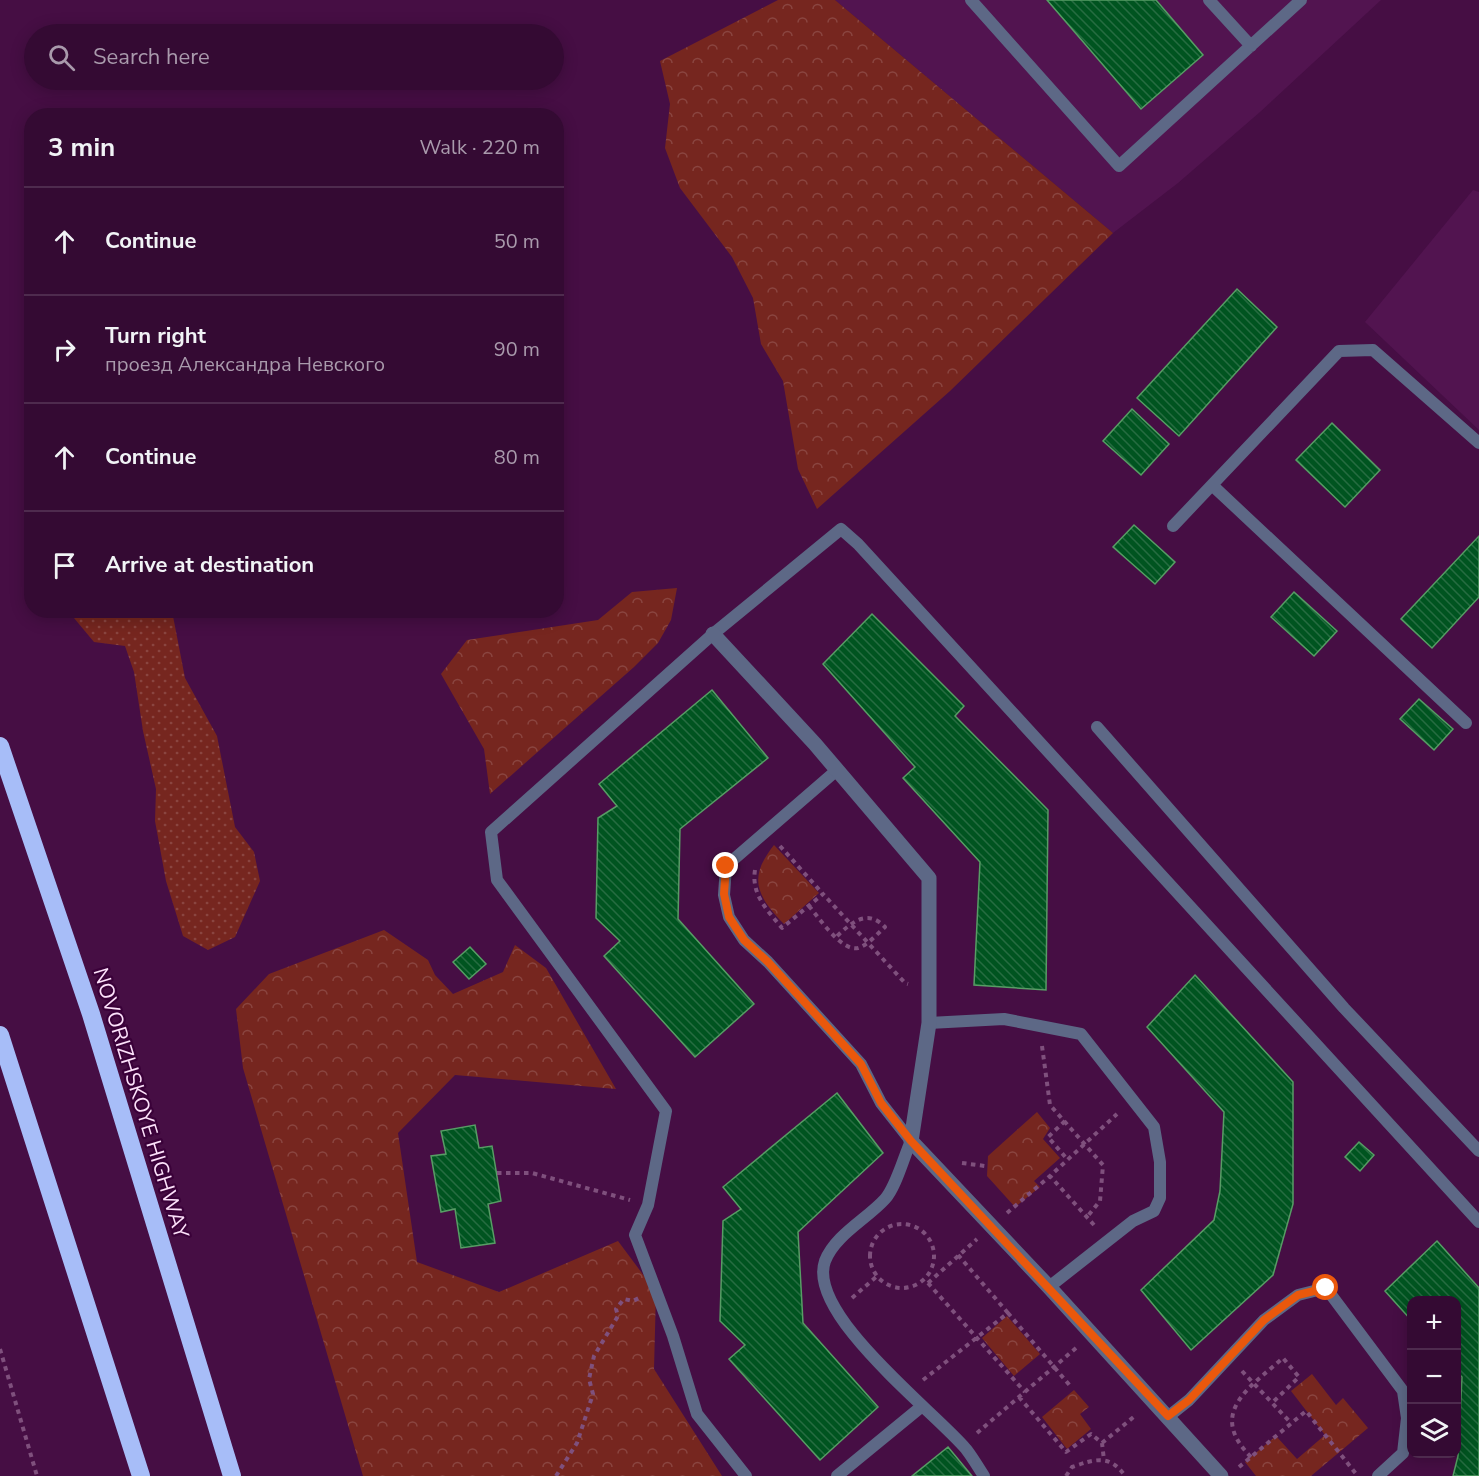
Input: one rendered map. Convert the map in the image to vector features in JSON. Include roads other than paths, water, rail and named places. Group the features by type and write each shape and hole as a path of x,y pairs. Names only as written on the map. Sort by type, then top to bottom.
{"highway":[{"name":"NOVORIZHSKOYE HIGHWAY","path":"0,746 91,1014 232,1476"},
{"path":"0,1035 141,1476"}],"street":[{"path":"712,634 837,770 929,878 929,1023 911,1141 1093,1334 1221,1476"}],"lane":[{"path":"971,0 1119,166 1301,0"},
{"path":"1209,0 1251,46"},
{"path":"1173,526 1339,351 1373,350 1479,443"},
{"path":"1212,485 1466,723"},
{"path":"746,1476 697,1414 635,1235 648,1205 666,1112 496,879 491,832 712,634 841,529 866,553 1479,1222"},
{"path":"1097,727 1344,1008 1479,1151"},
{"path":"837,770 726,866 724,894 726,906 729,917 744,940 768,962 861,1064 881,1103 911,1141 887,1197 836,1244 825,1262 824,1280 830,1302 844,1323 921,1407 966,1449 984,1476"},
{"path":"929,1023 1004,1019 1081,1034 1154,1127 1160,1162 1160,1198 1154,1211 1133,1221 1049,1287"},
{"path":"1168,1416 1189,1400 1264,1320 1298,1295 1326,1288 1403,1391 1407,1418 1403,1453 1378,1476"},
{"path":"837,1476 921,1407"}]}
